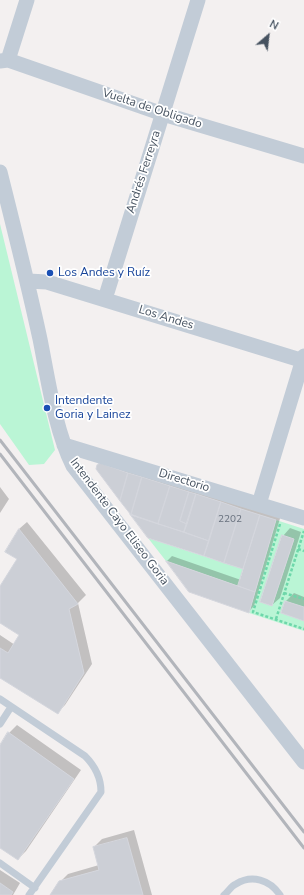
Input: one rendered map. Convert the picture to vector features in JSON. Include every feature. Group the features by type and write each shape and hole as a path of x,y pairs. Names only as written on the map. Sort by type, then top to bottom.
{"street":[{"path":"4,61 27,0"},
{"name":"Andrés Ferreyra","path":"104,299 198,0"},
{"name":"Vuelta de Obligado","path":"4,61 163,114 304,156"},
{"name":"Intendente Cayo Eliseo Goria","path":"0,172 28,281 58,425 64,445 73,466 304,762"},
{"name":"Los Andes","path":"28,281 47,282 304,359"},
{"path":"259,504 304,359"},
{"name":"Directorio","path":"64,445 304,518"}],"lane":[{"path":"0,699 94,765 101,784 101,792 29,895"},
{"path":"0,724 11,707"},
{"path":"0,863 34,888"},
{"path":"224,895 236,884 251,879 264,880 276,888 280,895"}],"path":[{"path":"284,511 253,612 304,628"},
{"path":"276,620 304,530"},
{"path":"298,549 304,551"},
{"path":"284,593 304,599"}],"green space":[{"path":"0,224 55,450 44,464 29,465 0,424"},
{"path":"276,520 304,529 304,607 285,601 281,613 304,621 304,631 249,613","holes":["282,535 294,540 272,606 260,602"]},
{"path":"148,538 243,569 238,586 166,561"}],"building":[{"path":"100,463 128,473 120,501 96,469 97,465"},
{"path":"128,473 142,477 131,515 120,501"},
{"path":"142,477 170,486 158,524 131,515"},
{"path":"170,486 189,492 180,521 187,524 184,532 158,524"},
{"path":"189,492 196,494 187,524 180,521"},
{"path":"196,494 221,502 209,541 184,532"},
{"path":"221,502 241,509 224,563 204,556"},
{"path":"241,509 260,515 243,569 224,563"},
{"path":"130,514 209,541 204,556 148,538"},
{"path":"260,515 276,520 255,592 238,586"},
{"path":"19,529 78,604 69,609 84,673 58,714 0,678 0,648 8,653 19,635 0,623 0,586 17,559 5,552"},
{"path":"282,535 294,539 272,606 260,602"},
{"path":"166,561 255,592 249,613 189,592"},
{"path":"285,601 304,607 304,621 281,613"},
{"path":"8,732 74,779 18,860 0,848 0,745"},
{"path":"127,838 143,895 50,895 59,881 99,870 93,847"},
{"path":"0,883 13,892 11,895 0,895"}],"railway":[{"path":"0,440 304,832"},
{"path":"0,454 304,848"}],"place":[{"name":"Los Andes y Ruíz","path":"50,273"},
{"name":"Intendente Goria y Lainez","path":"47,408"}]}
